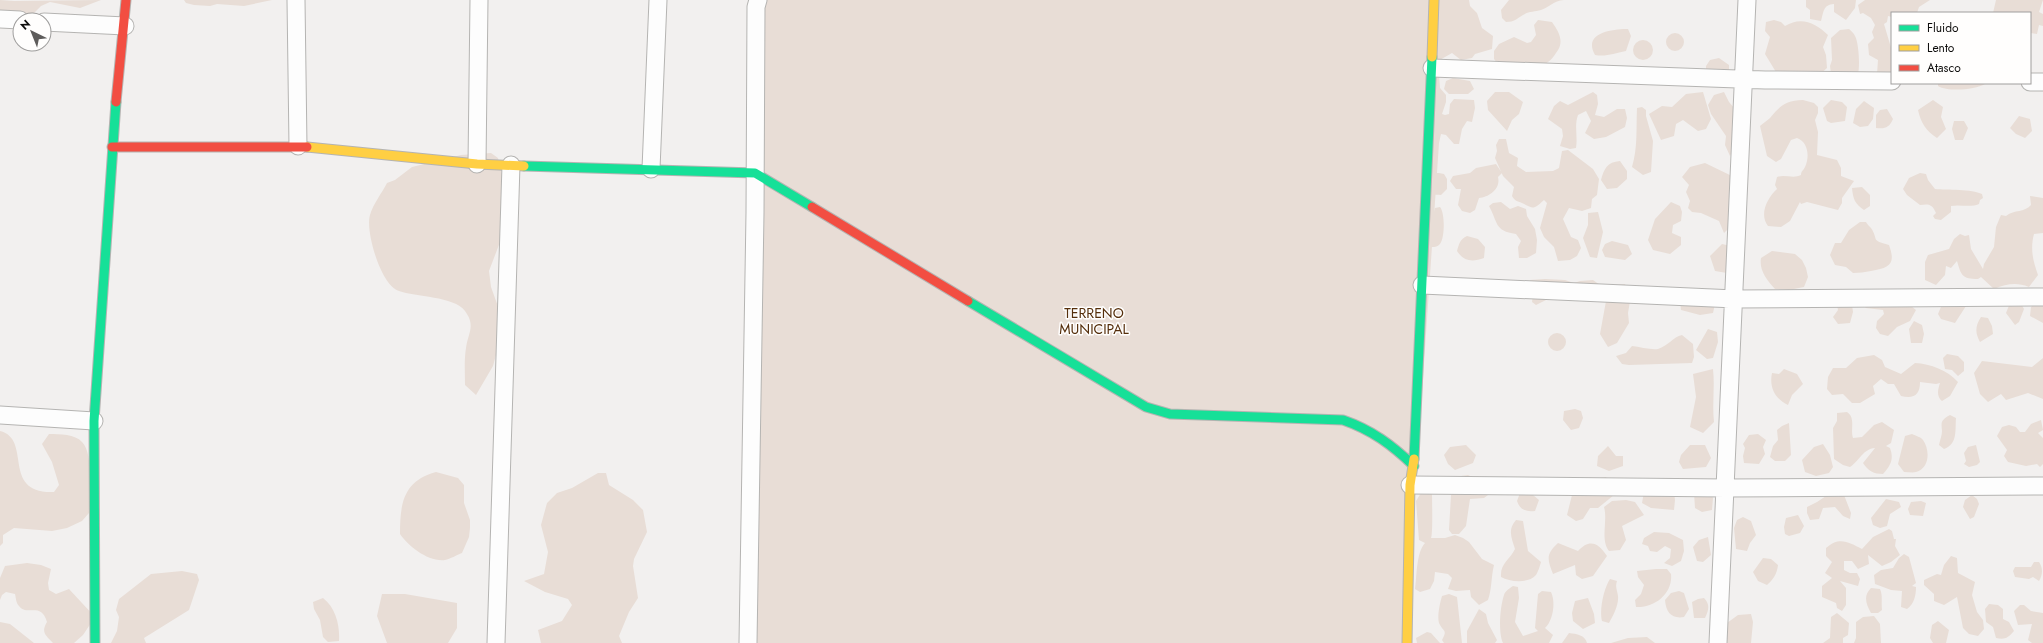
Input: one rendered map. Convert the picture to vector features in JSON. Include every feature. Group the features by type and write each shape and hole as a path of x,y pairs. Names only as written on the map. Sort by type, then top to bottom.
{"street":[{"path":"95,643 94,421 112,148 125,26 126,0"},
{"path":"296,0 298,146"},
{"path":"477,164 479,0"},
{"path":"651,169 658,0"},
{"path":"748,643 756,6 758,0"},
{"path":"1407,643 1410,486 1414,466 1434,0"},
{"path":"1718,643 1735,299 1746,0"},
{"path":"0,19 12,20"},
{"path":"52,22 125,26"},
{"path":"1432,68 1743,80 1891,81"},
{"path":"2031,82 2043,82"},
{"path":"112,148 298,146 477,164 755,173 1146,407 1170,414 1343,420 1369,429 1392,444 1414,466"},
{"path":"496,643 511,165"},
{"path":"1422,285 1735,299 2043,297"},
{"path":"0,415 94,421"},
{"path":"1410,486 1726,488 2043,486"}],"green space":[{"path":"0,0 101,0 80,8 50,2 41,6 35,12 12,12 12,21 0,22"},
{"path":"184,0 272,0 244,6 217,4 210,6 194,5 186,3"},
{"name":"TERRENO MUNICIPAL","path":"760,0 1469,0 1470,6 1477,13 1482,28 1493,36 1492,49 1475,54 1472,58 1461,60 1452,53 1438,61 1440,88 1446,95 1446,102 1442,114 1449,114 1450,104 1454,99 1474,100 1475,108 1472,122 1467,121 1462,129 1459,144 1454,144 1446,135 1441,134 1439,143 1405,643 754,643"},
{"path":"1509,0 1564,0 1544,9 1525,14 1513,21 1506,22 1502,18 1501,10"},
{"path":"1806,0 1856,0 1855,8 1846,20 1834,12 1834,4 1826,7 1821,21 1810,19 1810,10 1806,7"},
{"path":"1865,0 1930,0 1919,7 1917,12 1891,12 1891,17 1888,16 1887,22 1884,24 1891,48 1891,72 1885,76 1877,74 1878,60 1869,55 1868,44 1874,38 1872,32 1875,25 1871,18 1863,13 1860,14 1858,5"},
{"path":"1996,0 2043,0 2039,12 2043,14 2043,26 2039,25 2037,34 2031,33 2031,12 1993,12"},
{"path":"1538,20 1552,22 1559,33 1561,41 1559,49 1552,58 1548,62 1539,65 1499,65 1494,59 1494,51 1499,44 1514,37 1527,43 1531,42 1536,35 1534,25"},
{"path":"1774,20 1781,22 1785,26 1802,21 1808,22 1818,27 1828,35 1823,47 1826,55 1827,68 1818,76 1779,77 1765,54 1770,37 1765,31 1766,22"},
{"path":"1628,29 1631,36 1626,51 1607,55 1595,55 1592,47 1593,41 1601,33"},
{"path":"1849,29 1855,35 1858,49 1858,74 1831,74 1831,38 1840,30"},
{"path":"1675,33 1681,36 1684,42 1681,48 1675,51 1669,48 1666,42 1669,36"},
{"path":"1643,40 1650,43 1653,50 1650,57 1643,60 1636,57 1633,50 1636,43"},
{"path":"1719,58 1729,65 1729,71 1706,70 1706,66 1710,60"},
{"path":"1453,78 1470,81 1474,89 1468,94 1449,94 1444,89 1446,81"},
{"path":"1938,84 1985,84 1975,88 1962,90 1942,88 1938,86"},
{"path":"1495,92 1509,92 1523,102 1519,114 1512,120 1507,131 1488,110 1487,101"},
{"path":"1593,92 1597,95 1598,104 1595,115 1604,117 1617,109 1625,109 1627,118 1625,127 1606,137 1594,139 1585,133 1591,121 1586,111 1578,115 1576,127 1576,148 1570,149 1560,146 1563,136 1562,129 1548,119 1554,106 1560,101 1568,105"},
{"path":"1703,92 1711,119 1706,129 1698,131 1683,120 1676,124 1674,136 1661,140 1649,114 1662,106 1672,107 1686,94"},
{"path":"1724,92 1729,102 1735,109 1734,118 1738,131 1737,141 1730,156 1725,145 1726,136 1711,114 1708,105 1714,95"},
{"path":"1803,100 1814,103 1818,107 1818,113 1815,120 1818,132 1817,155 1837,160 1841,168 1841,176 1854,181 1842,198 1842,203 1838,210 1807,202 1801,204 1800,202 1790,221 1781,227 1768,226 1765,222 1764,212 1767,202 1777,189 1775,185 1777,177 1795,177 1801,175 1807,163 1808,154 1804,143 1797,138 1791,140 1781,159 1776,162 1767,156 1760,126 1784,104 1792,101"},
{"path":"1831,100 1842,102 1847,107 1845,121 1831,123 1827,121 1823,108"},
{"path":"1933,100 1943,107 1941,117 1946,129 1937,138 1924,126 1918,110"},
{"path":"1864,101 1874,108 1873,119 1868,126 1860,127 1853,123 1856,109"},
{"path":"1642,107 1646,110 1646,116 1653,141 1651,172 1643,175 1632,167 1636,145 1637,108"},
{"path":"1887,109 1893,119 1886,127 1876,128 1876,115 1880,110"},
{"path":"2019,116 2030,119 2032,131 2025,138 2016,134 2010,128"},
{"path":"1954,121 1964,121 1968,128 1963,140 1955,140 1952,129"},
{"path":"1499,139 1506,139 1509,153 1518,158 1517,166 1526,172 1553,171 1559,168 1562,151 1568,150 1593,169 1599,179 1597,195 1592,199 1591,208 1582,211 1569,208 1563,219 1571,237 1578,240 1581,248 1577,256 1570,260 1558,261 1554,247 1544,237 1540,228 1547,203 1544,200 1538,206 1533,208 1513,198 1514,187 1503,176 1495,158 1497,151 1496,145"},
{"path":"491,153 498,158 506,191 505,229 489,271 491,287 500,312 497,351 493,366 476,395 465,385 465,353 471,325 465,311 460,306 452,302 406,293 392,287 386,279 376,257 372,245 369,223 373,207 387,183 395,180 412,167 461,155"},
{"path":"1620,161 1627,171 1627,179 1617,188 1607,189 1601,180 1603,173 1609,165"},
{"path":"1705,163 1734,177 1729,228 1724,233 1719,221 1701,213 1692,212 1688,208 1690,201 1686,192 1689,185 1682,177 1690,167"},
{"path":"1496,164 1502,173 1498,177 1498,185 1496,189 1487,196 1479,198 1475,210 1470,213 1462,211 1458,205 1461,189 1456,189 1450,181 1453,176 1470,173 1476,168"},
{"path":"1434,172 1444,174 1447,179 1447,189 1441,195 1432,194"},
{"path":"1920,173 1926,174 1928,180 1935,189 1978,192 1982,194 1983,198 1980,200 1979,204 1976,205 1951,206 1951,212 1941,220 1935,219 1933,216 1936,213 1932,206 1920,205 1907,195 1903,189 1909,178"},
{"path":"1862,187 1870,195 1870,206 1864,210 1858,206 1855,201 1852,188"},
{"path":"2030,196 2043,198 2043,233 2034,234 2032,245 2038,275 2029,287 2020,284 2012,284 1994,289 1981,277 1978,279 1973,279 1965,277 1961,273 1957,261 1951,268 1946,266 1945,275 1936,285 1925,280 1925,262 1928,255 1949,249 1954,239 1960,234 1965,236 1969,235 1971,249 1983,269 1984,264 1994,247 1996,227 2001,215 2006,216 2028,207 2031,205"},
{"path":"1501,202 1510,209 1518,206 1526,209 1527,216 1535,229 1537,240 1536,253 1527,258 1519,258 1518,247 1521,241 1516,234 1509,233 1500,228 1489,206 1493,203"},
{"path":"1671,202 1680,206 1682,212 1681,221 1673,225 1672,233 1681,237 1681,245 1670,254 1653,250 1648,240 1655,219"},
{"path":"1440,207 1444,219 1442,241 1437,246 1428,247 1435,208"},
{"path":"1598,212 1603,232 1597,258 1590,257 1583,238 1588,225 1588,213"},
{"path":"1860,222 1866,222 1871,228 1877,241 1889,245 1892,257 1890,264 1887,266 1878,270 1853,273 1846,267 1835,265 1830,255 1835,243 1841,243 1849,230"},
{"path":"1467,236 1478,239 1485,247 1484,258 1469,260 1460,255 1457,251 1459,244 1461,240"},
{"path":"1612,241 1628,245 1632,254 1625,260 1605,257 1602,250 1605,244"},
{"path":"1722,244 1731,246 1727,273 1715,271 1710,256"},
{"path":"1772,251 1795,254 1802,260 1808,277 1804,287 1789,290 1775,289 1764,274 1761,266 1761,258"},
{"path":"1530,280 1565,280 1574,283 1593,280 1600,285 1552,297 1536,305 1532,302 1534,286"},
{"path":"1625,284 1630,301 1628,313 1629,323 1617,343 1608,347 1600,334 1606,301 1611,287"},
{"path":"1680,301 1715,304 1713,313 1700,315 1681,310"},
{"path":"1965,301 1966,306 1955,323 1941,319 1938,314 1943,302"},
{"path":"2020,302 2024,309 2019,322 2015,325 2006,313 2010,303"},
{"path":"2037,302 2043,304 2043,323 2030,316 2031,307"},
{"path":"1861,304 1911,306 1916,310 1910,321 1897,327 1888,336 1880,334 1876,328 1877,321 1884,314 1883,310 1866,308"},
{"path":"1837,305 1852,305 1853,312 1850,323 1838,324 1833,317 1838,310"},
{"path":"1981,317 1988,318 1992,326 1993,334 1980,342 1976,330"},
{"path":"1914,321 1922,325 1924,334 1922,343 1911,343 1909,329"},
{"path":"1708,329 1717,332 1718,342 1713,358 1707,359 1696,350"},
{"path":"1557,333 1561,334 1565,338 1565,346 1561,350 1557,351 1553,350 1549,346 1548,342 1549,338 1553,334"},
{"path":"1682,335 1693,344 1694,357 1692,363 1629,365 1622,364 1616,356 1626,353 1632,346 1658,349"},
{"path":"1947,354 1958,356 1964,362 1964,371 1958,376 1952,370 1945,369 1943,358"},
{"path":"1874,355 1882,360 1885,367 1901,374 1915,363 1933,366 1949,374 1958,382 1950,396 1942,401 1938,395 1940,383 1920,382 1917,393 1913,396 1906,397 1901,396 1894,384 1888,384 1881,379 1873,386 1875,394 1860,403 1852,403 1843,394 1832,395 1827,389 1828,377 1833,368 1846,368 1857,358"},
{"path":"2043,358 2043,399 2028,393 2006,400 2001,394 1988,402 1980,394 1974,373 1982,361 2032,367"},
{"path":"1713,369 1714,422 1703,433 1690,427 1696,397 1693,374"},
{"path":"1784,369 1797,374 1803,384 1792,395 1788,405 1776,396 1771,383 1772,373 1779,374"},
{"path":"1575,409 1581,411 1583,418 1579,428 1571,430 1563,420 1564,411"},
{"path":"1847,412 1850,414 1852,420 1853,438 1862,437 1874,425 1882,422 1894,430 1891,443 1886,446 1890,448 1892,459 1888,468 1883,474 1872,472 1863,463 1875,448 1867,450 1850,467 1843,465 1834,459 1833,428 1837,421 1837,413"},
{"path":"1950,415 1956,418 1955,436 1952,444 1944,449 1939,445 1942,433 1942,423 1945,418"},
{"path":"2041,420 2043,430 2038,433 2043,438 2043,464 2040,467 2037,464 2026,466 2008,462 2004,456 2007,450 1997,436 2002,427 2009,425 2016,427 2020,432 2025,432 2031,424"},
{"path":"1789,423 1791,455 1785,461 1775,461 1770,457 1773,446 1778,440 1777,430"},
{"path":"0,431 10,436 15,444 22,476 27,484 38,490 54,492 59,485 52,462 42,444 49,434 71,436 82,442 88,455 90,475 89,513 82,521 67,528 52,531 14,528 3,535 3,543 0,546"},
{"path":"1758,434 1766,440 1763,447 1765,454 1759,464 1744,463 1743,456 1745,448 1743,444 1749,435"},
{"path":"1912,434 1920,437 1925,444 1928,453 1926,463 1921,470 1915,472 1904,472 1898,464 1905,436"},
{"path":"1823,444 1830,455 1833,467 1829,473 1816,476 1805,472 1802,460 1814,447"},
{"path":"1466,445 1476,455 1473,463 1455,470 1448,464 1444,455 1450,447"},
{"path":"1690,445 1705,445 1711,458 1706,467 1683,469 1679,462 1681,455"},
{"path":"1976,445 1980,462 1977,465 1969,467 1964,464 1966,461 1964,453 1968,447"},
{"path":"1608,446 1616,456 1623,456 1623,466 1609,471 1597,466 1598,456"},
{"path":"436,472 458,478 464,485 464,503 470,520 469,537 462,553 445,560 425,556 413,548 400,534 401,513 406,495 410,488 416,481"},
{"path":"598,473 606,473 609,485 633,500 643,510 647,532 634,559 633,566 638,598 629,612 619,636 622,643 541,643 538,630 562,621 572,605 568,599 545,592 524,581 544,574 548,552 541,525 547,503 557,493 572,488"},
{"path":"1468,475 1479,480 1488,495 1484,498 1470,499 1466,526 1459,534 1452,534 1449,530 1451,495 1461,476"},
{"path":"1606,477 1614,495 1598,508 1590,508 1583,519 1576,521 1567,515 1572,495 1579,482"},
{"path":"1432,491 1431,538 1445,538 1455,535 1463,538 1469,542 1482,559 1494,565 1488,600 1479,605 1471,597 1470,590 1456,591 1448,589 1452,578 1448,574 1435,572 1434,581 1430,589 1420,592 1415,589 1418,559 1425,543 1419,540 1416,501 1421,493"},
{"path":"1709,491 1713,498 1712,510 1702,512 1695,508 1694,493"},
{"path":"1644,492 1674,492 1674,510 1651,508 1642,503"},
{"path":"1520,493 1533,495 1539,500 1535,511 1526,511 1520,506 1517,501"},
{"path":"1844,495 1851,513 1850,519 1843,516 1835,507 1823,508 1819,519 1810,520 1807,513 1807,507 1826,496"},
{"path":"1972,495 1977,499 1979,504 1974,517 1970,519 1963,507 1965,500"},
{"path":"1886,499 1899,502 1901,507 1890,514 1887,526 1880,528 1873,525 1871,518"},
{"path":"1626,500 1635,502 1644,515 1622,526 1626,540 1620,550 1609,551 1606,547 1605,541 1604,507 1612,501"},
{"path":"1921,501 1926,503 1923,516 1910,515 1908,509 1911,502"},
{"path":"1798,515 1804,526 1800,533 1789,536 1785,534 1784,527 1786,518"},
{"path":"1743,517 1751,521 1756,535 1750,543 1747,551 1736,549 1734,528 1737,520"},
{"path":"1516,520 1523,521 1528,551 1541,562 1536,575 1533,578 1524,581 1514,581 1501,577 1502,568 1515,549 1511,531"},
{"path":"1889,529 1892,531 1894,539 1896,539 1895,546 1900,555 1891,562 1882,566 1868,555 1869,564 1858,569 1852,561 1844,561 1844,570 1850,573 1857,573 1860,579 1858,586 1840,581 1846,588 1846,605 1842,611 1837,608 1836,603 1822,597 1822,586 1832,578 1825,573 1832,562 1826,556 1826,548 1835,542 1844,541 1862,549 1873,537"},
{"path":"1654,532 1669,533 1683,540 1684,551 1681,561 1672,566 1664,563 1670,558 1671,549 1665,546 1657,552 1650,551 1648,546 1642,544 1644,538"},
{"path":"1708,537 1711,555 1703,562 1697,561 1693,547 1699,540"},
{"path":"1558,543 1578,551 1586,545 1597,545 1607,556 1593,576 1582,579 1576,575 1575,565 1553,574 1549,557 1551,550"},
{"path":"1904,554 1909,557 1916,583 1912,586 1916,587 1914,600 1907,609 1901,607 1902,591 1891,590 1875,584 1874,575 1881,570 1893,568 1899,558"},
{"path":"1951,556 1957,558 1958,573 1975,582 1972,595 1977,612 1983,620 1984,629 1978,636 1969,634 1963,628 1957,597 1944,605 1934,601 1934,594 1924,585 1924,580 1937,574 1941,575 1944,565"},
{"path":"1763,558 1771,559 1778,565 1777,571 1767,585 1758,581 1753,572"},
{"path":"2034,562 2039,562 2041,567 2042,573 2039,581 2033,577 2029,579 2015,577 2013,571 2015,567 2031,567"},
{"path":"27,563 41,565 51,569 48,583 49,590 56,594 69,589 95,617 83,635 74,643 53,643 44,631 47,622 41,612 22,609 17,603 15,594 6,592 2,595 0,600 0,578 5,566"},
{"path":"1667,569 1671,574 1671,581 1666,593 1650,605 1636,607 1635,600 1641,594 1644,585 1638,577 1637,571"},
{"path":"182,571 197,574 199,580 189,610 144,638 146,643 111,643 117,631 119,617 116,610 119,599 151,574"},
{"path":"1610,579 1617,581 1616,587 1618,603 1609,623 1602,621 1601,611 1604,593"},
{"path":"1513,586 1518,587 1519,598 1515,622 1523,636 1538,631 1535,628 1538,594 1542,591 1551,592 1553,596 1553,611 1550,621 1545,628 1553,635 1549,643 1503,643 1500,633 1501,606 1505,594"},
{"path":"1871,588 1880,589 1881,592 1882,610 1878,613 1871,613 1866,600 1868,591"},
{"path":"1679,591 1684,593 1689,609 1684,617 1676,617 1670,614 1668,612 1665,600 1671,593"},
{"path":"382,594 405,594 457,603 457,628 448,643 387,643 377,616"},
{"path":"1449,594 1457,597 1462,643 1444,643 1442,640 1445,632 1439,623 1439,610 1442,596"},
{"path":"323,598 334,612 338,623 339,641 328,642 323,637 320,620 314,609 313,602"},
{"path":"1588,598 1594,614 1595,623 1583,629 1573,621 1572,613 1575,601"},
{"path":"1704,598 1708,607 1705,618 1694,618 1692,602"},
{"path":"1989,604 1998,605 2003,609 2003,619 2009,622 2014,631 2006,638 1996,638 1993,627 1986,622 1985,609"},
{"path":"2020,605 2024,605 2031,611 2043,613 2043,643 2032,643 2028,640 2032,624 2018,625 2014,611"},
{"path":"1479,609 1486,614 1488,623 1497,640 1495,643 1467,643 1467,631"},
{"path":"1837,613 1849,623 1848,635 1843,638 1843,643 1823,643 1830,638 1831,617"},
{"path":"1751,614 1753,622 1751,643 1727,643 1727,623 1738,615"},
{"path":"1874,616 1880,624 1881,643 1854,643 1856,638 1856,622 1863,617"},
{"path":"1938,621 1949,630 1946,643 1933,643 1930,638 1932,625"},
{"path":"0,622 10,624 34,643 0,643"},
{"path":"1427,632 1431,633 1440,643 1417,643 1416,638"},
{"path":"1569,633 1578,634 1586,640 1587,643 1562,643"},
{"path":"1647,637 1655,643 1611,643 1628,638"}],"traffic: fast":[{"path":"1414,459 1432,57"},
{"path":"95,643 94,421 116,102"},
{"path":"524,166 755,173 812,207"},
{"path":"968,301 1146,407 1170,414 1343,420 1372,433 1398,451 1414,466"}],"traffic: slow":[{"path":"1432,57 1434,0"},
{"path":"307,147 477,164 524,166"},
{"path":"1407,643 1410,485 1414,459"}],"traffic: jam":[{"path":"116,102 126,0"},
{"path":"112,147 307,147"},
{"path":"812,207 968,301"}]}
